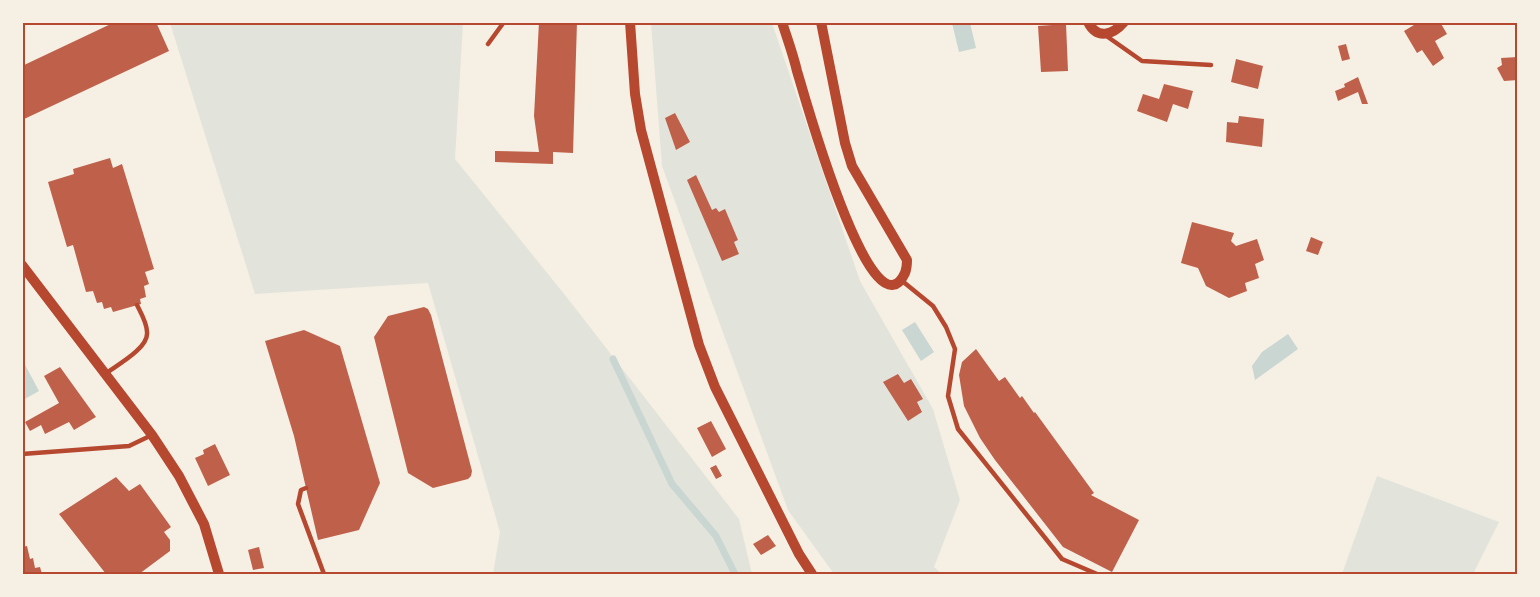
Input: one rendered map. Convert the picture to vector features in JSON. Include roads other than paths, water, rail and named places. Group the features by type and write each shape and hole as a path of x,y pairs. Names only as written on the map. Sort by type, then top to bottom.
{"street":[{"path":"630,22 635,94 641,130 699,345 715,387 736,430 799,554 812,574"},
{"path":"782,22 829,175 861,251 883,282 891,284 901,280 908,266 907,260 852,166 845,143 821,22"},
{"path":"1088,22 1097,33 1106,35 1116,31 1124,22"},
{"path":"22,265 152,435 179,476 204,524 219,574"}],"lane":[{"path":"488,44 504,22"},
{"path":"1106,35 1142,61 1211,65"},
{"path":"901,280 933,306 946,327 955,349 948,396 958,429 1062,559 1097,574"},
{"path":"105,374 135,352 146,340 147,330 137,305"},
{"path":"22,454 129,446 152,435"},
{"path":"306,488 301,490 298,504 324,574"}],"waterway":[{"path":"613,359 672,484 716,536 735,574"}]}
